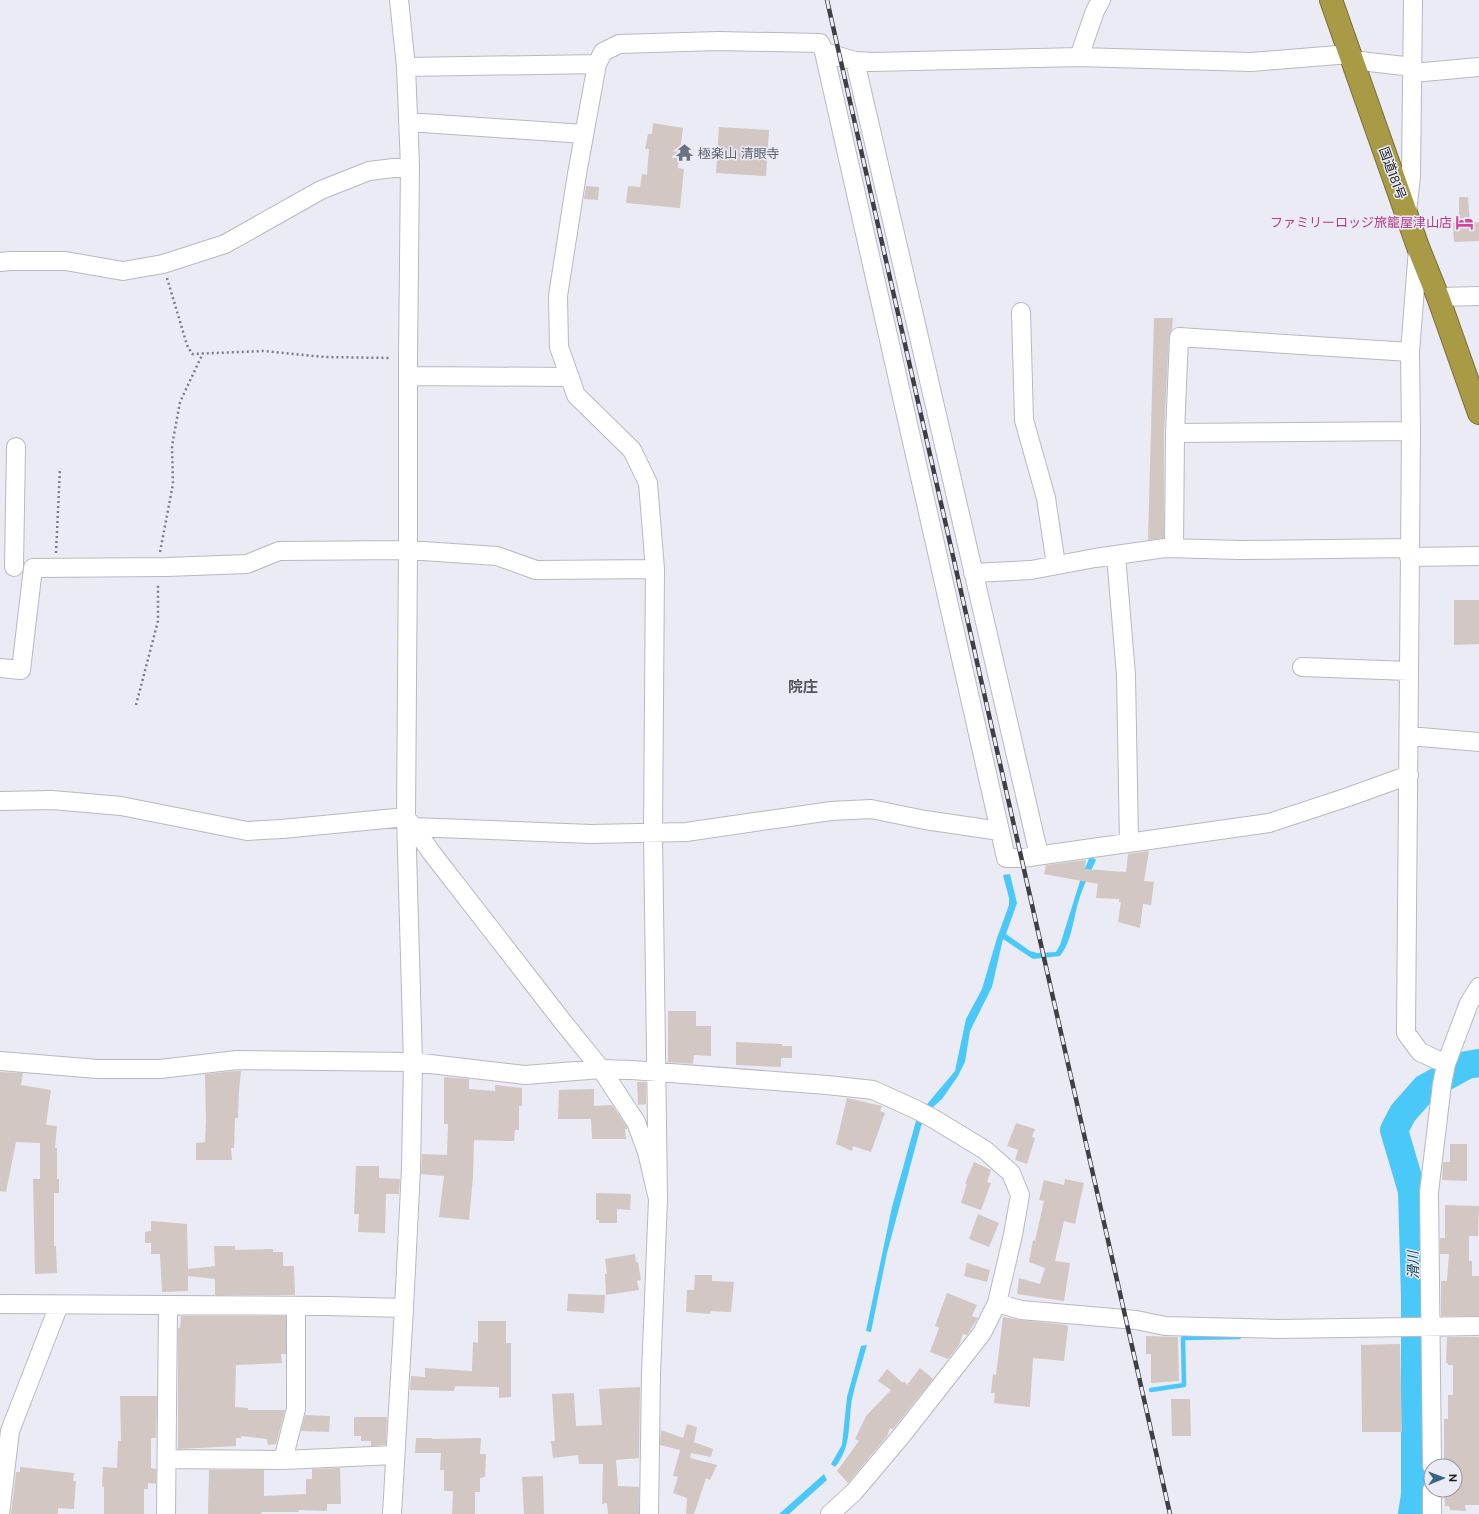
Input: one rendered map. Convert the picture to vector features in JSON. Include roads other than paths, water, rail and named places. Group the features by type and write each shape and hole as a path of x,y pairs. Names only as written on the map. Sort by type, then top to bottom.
{"highway":[{"name":"国道181号","path":"1331,0 1418,247 1438,297 1479,413"}],"street":[{"path":"392,1514 404,1308 413,1062 408,550 410,166 406,67 399,0"},
{"path":"1078,57 1101,0"},
{"path":"1407,213 1411,176 1413,0"},
{"path":"649,1514 651,1374 658,1199 653,833 655,568 648,483 632,450 576,395 559,347 558,296 584,134 597,64 602,52 619,44 718,41 820,43 824,52 1006,858 1039,855 1269,823 1409,775"},
{"path":"824,52 855,61 881,62 1078,57 1251,62 1351,57 1413,70 1479,67"},
{"path":"855,61 1039,855"},
{"path":"406,67 597,64"},
{"path":"408,122 584,134"},
{"path":"0,262 65,261 123,271 163,264 226,244 321,190 369,171 410,166"},
{"path":"1418,247 1410,352 1409,775 1406,1033 1420,1052 1446,1064"},
{"path":"1438,297 1479,296"},
{"path":"1021,312 1024,420 1046,498 1056,565"},
{"path":"1174,548 1175,433 1179,337 1410,352"},
{"path":"408,376 570,377"},
{"path":"1175,433 1411,431"},
{"path":"16,447 7,567 33,568 247,564 279,551 408,550 497,556 536,570 655,568"},
{"path":"973,573 1031,570 1165,548 1409,553 1479,556"},
{"path":"1116,555 1126,675 1129,842"},
{"path":"0,668 21,670 33,568"},
{"path":"1302,667 1409,671"},
{"path":"1409,736 1479,742"},
{"path":"0,801 52,800 121,806 247,831 410,822 591,834 686,832 831,812 871,809 925,820 1000,832"},
{"path":"410,822 431,852 601,1069 636,1122 647,1152 658,1199"},
{"path":"1432,1458 1429,1192 1442,1084 1446,1064 1469,1003 1479,987"},
{"path":"0,1061 98,1069 160,1069 237,1060 413,1062 525,1075 601,1069 656,1071 873,1090 934,1119 985,1150 1011,1173 1020,1195 1013,1235 997,1303 982,1333 902,1435 854,1492 830,1514"},
{"path":"997,1303 1021,1310 1136,1320 1165,1326 1277,1329 1479,1326"},
{"path":"0,1304 404,1308"},
{"path":"0,1514 10,1431 59,1305"},
{"path":"166,1514 168,1305"},
{"path":"283,1460 296,1409 296,1306"},
{"path":"166,1458 283,1460 395,1455"},
{"path":"1432,1498 1432,1514"}],"water":[{"path":"1090,856 1096,860 1081,895 1067,944 1060,956 1033,959 1003,939 992,987 970,1031 965,1062 958,1076 942,1099 932,1108 921,1126 887,1253 871,1332 866,1331 892,1207 916,1121 928,1103 955,1071 966,1019 982,989 997,938 1009,905 1009,898 1003,875 1010,874 1017,903 1006,934 1030,951 1037,953 1056,952 1060,945 1080,881"},
{"path":"867,1345 852,1399 847,1443 835,1467 831,1464 842,1445 847,1397 861,1346"},
{"path":"824,1474 827,1480 789,1514 779,1514"}],"waterway":[{"name":"滑川","path":"1412,1514 1415,1495 1415,1297 1412,1191 1394,1130 1403,1113 1425,1088 1467,1065 1479,1063"},
{"path":"1151,1390 1184,1385 1183,1338 1239,1337"}],"railway":[{"path":"827,0 1170,1514"}],"place":[{"name":"極楽山 清眼寺","path":"685,153"},
{"name":"ファミリーロッジ旅籠屋津山店","path":"1465,222"}],"district":[{"name":"院庄","path":"803,687"}]}
